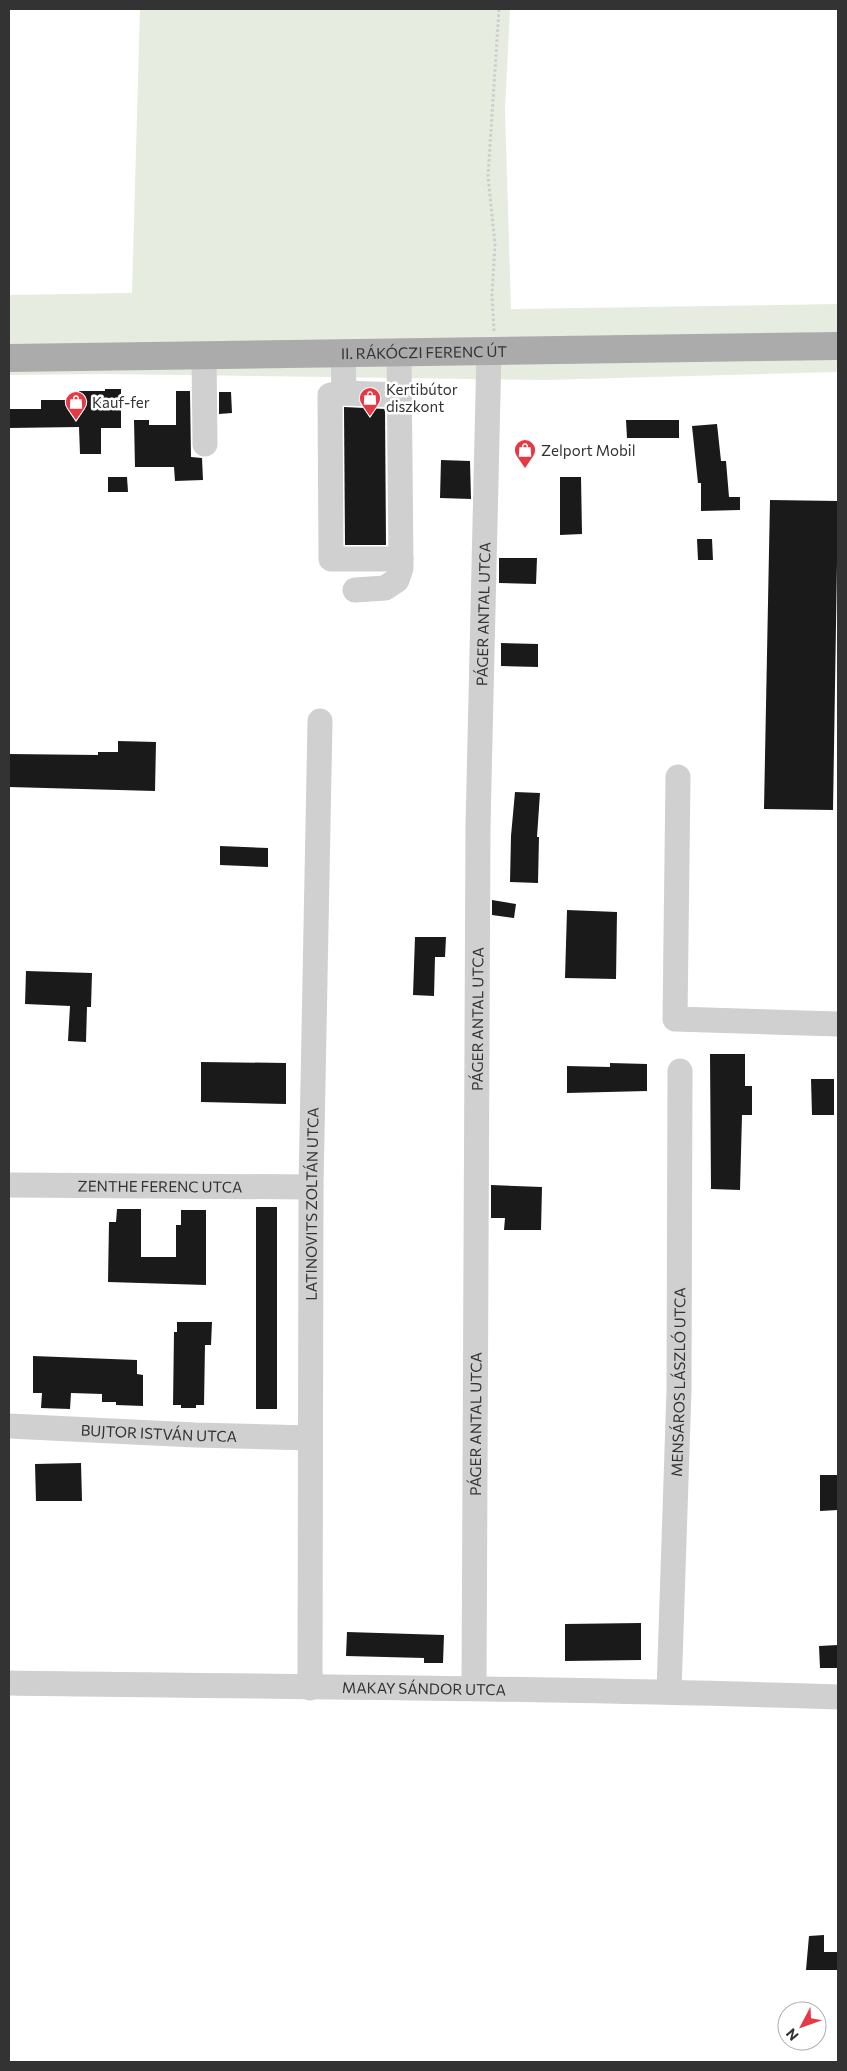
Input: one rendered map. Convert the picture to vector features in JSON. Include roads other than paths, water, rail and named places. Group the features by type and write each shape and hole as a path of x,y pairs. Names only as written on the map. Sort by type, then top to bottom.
{"main road":[{"name":"II. RÁKÓCZI FERENC ÚT","path":"9,358 838,346"}],"street":[{"name":"PÁGER ANTAL UTCA","path":"474,1688 478,836 492,351"},
{"path":"355,590 385,588 398,580 401,559 399,352"},
{"path":"342,353 344,393"},
{"path":"204,356 205,444"},
{"path":"400,395 344,393 330,395 331,559 401,559"},
{"name":"LATINOVITS ZOLTÁN UTCA","path":"310,1688 311,1186 320,721"},
{"path":"678,777 675,1019 838,1024"},
{"name":"MENSÁROS LÁSZLÓ UTCA","path":"668,1692 679,1390 680,1072"},
{"name":"ZENTHE FERENC UTCA","path":"9,1185 311,1186"},
{"name":"BUJTOR ISTVÁN UTCA","path":"9,1426 195,1436 310,1438"},
{"name":"MAKAY SÁNDOR UTCA","path":"9,1683 310,1688 474,1688 838,1697"}],"place":[{"name":"Kertibútor diszkont","path":"370,417"},
{"name":"Kauf-fer","path":"76,421"},
{"name":"Zelport Mobil","path":"525,469"}]}
